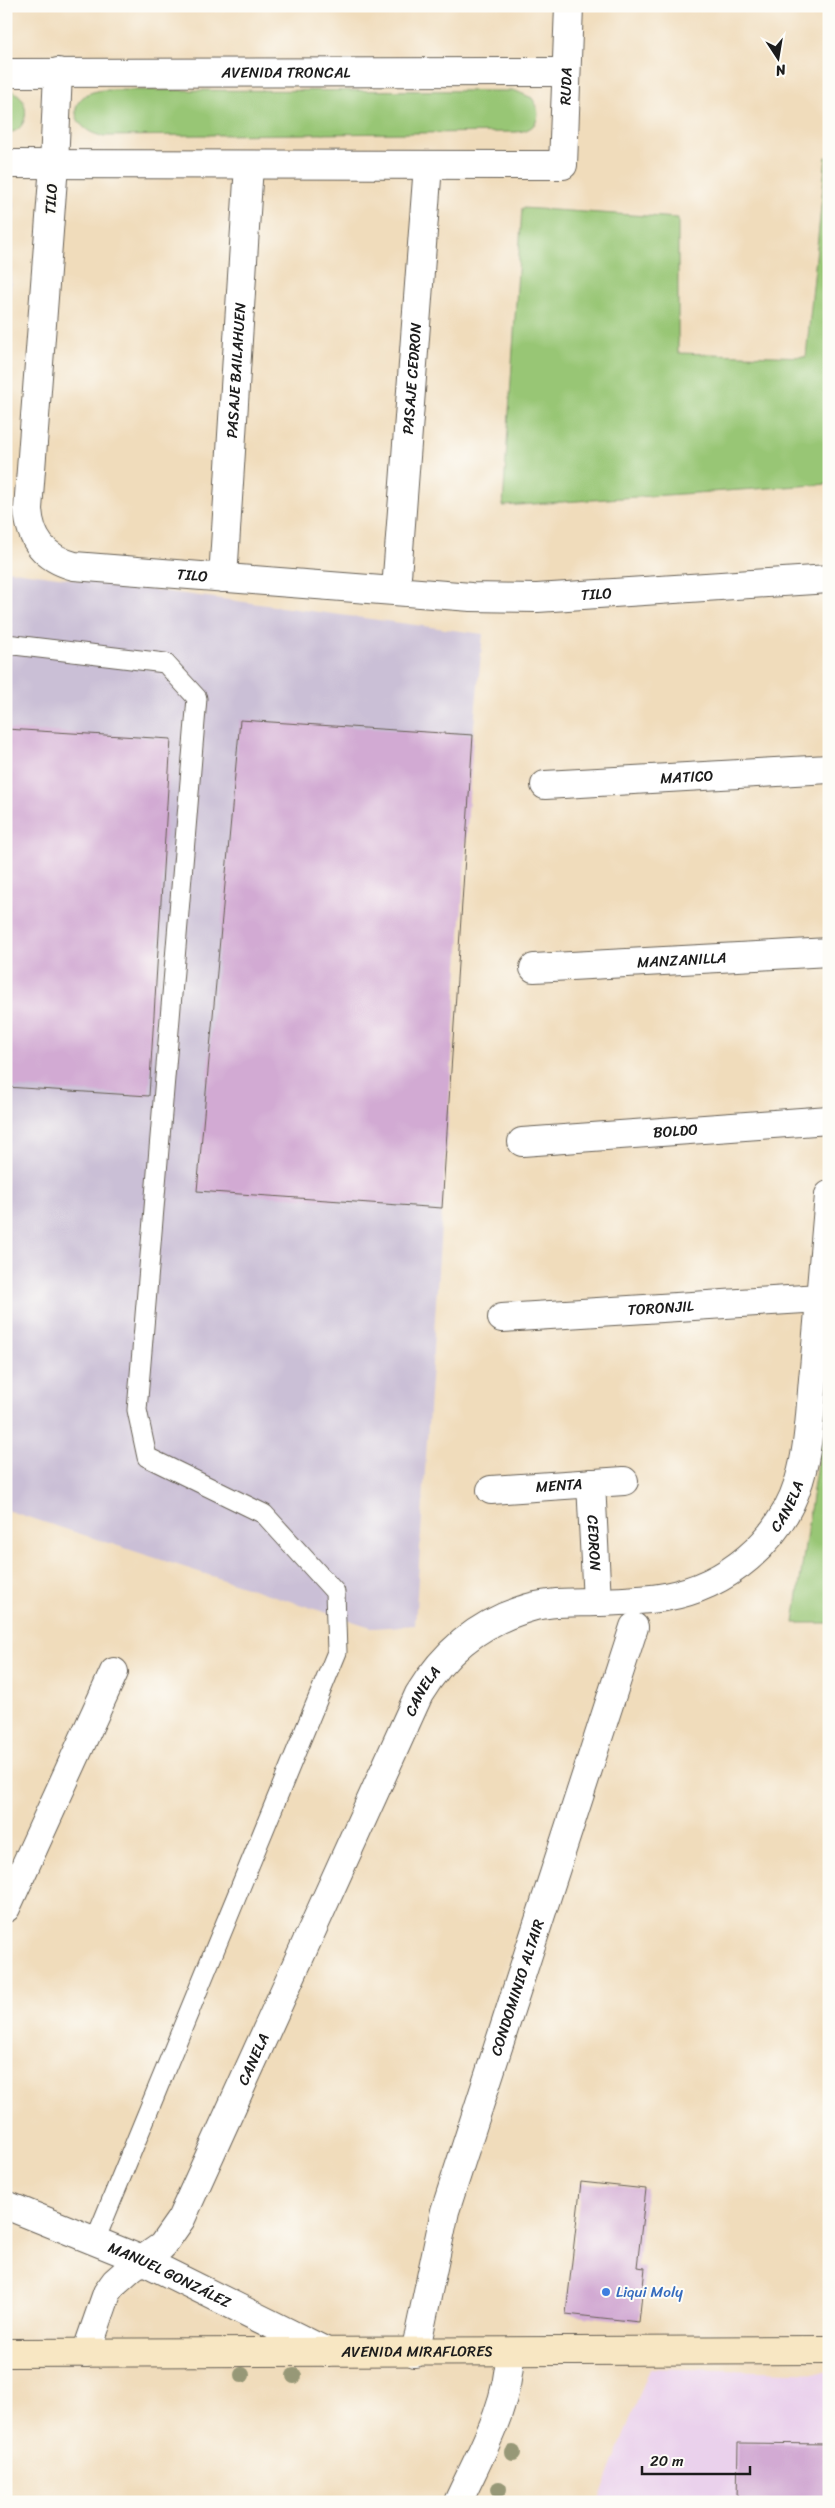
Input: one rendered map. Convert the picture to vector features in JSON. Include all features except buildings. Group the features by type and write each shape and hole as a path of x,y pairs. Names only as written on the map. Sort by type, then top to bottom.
{"main road":[{"name":"AVENIDA MIRAFLORES","path":"6,2353 829,2350"}],"street":[{"name":"RUDA","path":"428,166 564,165 569,6"},
{"name":"TILO","path":"58,72 54,165 28,509 29,523 34,536 51,557 74,566 471,597 537,598 829,579"},
{"name":"AVENIDA TRONCAL","path":"6,73 566,72"},
{"path":"6,164 428,166"},
{"name":"PASAJE BAILAHUEN","path":"223,578 249,165"},
{"name":"PASAJE CEDRON","path":"396,590 428,166"},
{"name":"MATICO","path":"545,785 829,769"},
{"name":"MANZANILLA","path":"534,968 829,952"},
{"name":"BOLDO","path":"522,1142 829,1120"},
{"name":"CANELA","path":"86,2353 108,2293 122,2274 162,2246 182,2219 419,1694 433,1670 473,1632 497,1619 524,1609 551,1604 664,1597 706,1584 738,1567 759,1548 776,1527 790,1502 804,1461 829,1195"},
{"name":"TORONJIL","path":"502,1318 820,1298"},
{"name":"MENTA","path":"491,1490 624,1482"},
{"name":"CEDRON","path":"591,1483 597,1602"},
{"name":"CONDOMINIO ALTAIR","path":"415,2353 445,2211 634,1627"},
{"path":"6,1908 114,1672"},
{"name":"MANUEL GONZÁLEZ","path":"6,2205 94,2243 142,2260 327,2352"},
{"path":"458,2502 504,2399 510,2376 510,2352"}],"lane":[{"path":"6,644 165,663 196,698 137,1410 147,1457 264,1514 335,1592 337,1652 94,2243"}],"shaded area":[{"path":"6,197 14,198 6,409"},
{"path":"6,570 483,634 473,735 415,1625 374,1628 6,1510"},
{"path":"650,2368 829,2373 829,2502 598,2502"}],"green space":[{"path":"6,90 14,92 20,97 26,112 21,126 15,131 6,133"},
{"path":"103,90 516,91 532,98 538,110 538,116 529,129 516,132 102,136 91,132 83,126 76,112 77,104 82,98"},
{"path":"826,157 829,157 829,484 503,506 522,208 678,218 678,353 806,357"},
{"path":"829,1377 829,1623 794,1623"}],"place":[{"name":"Liqui Moly","path":"606,2292"}]}
